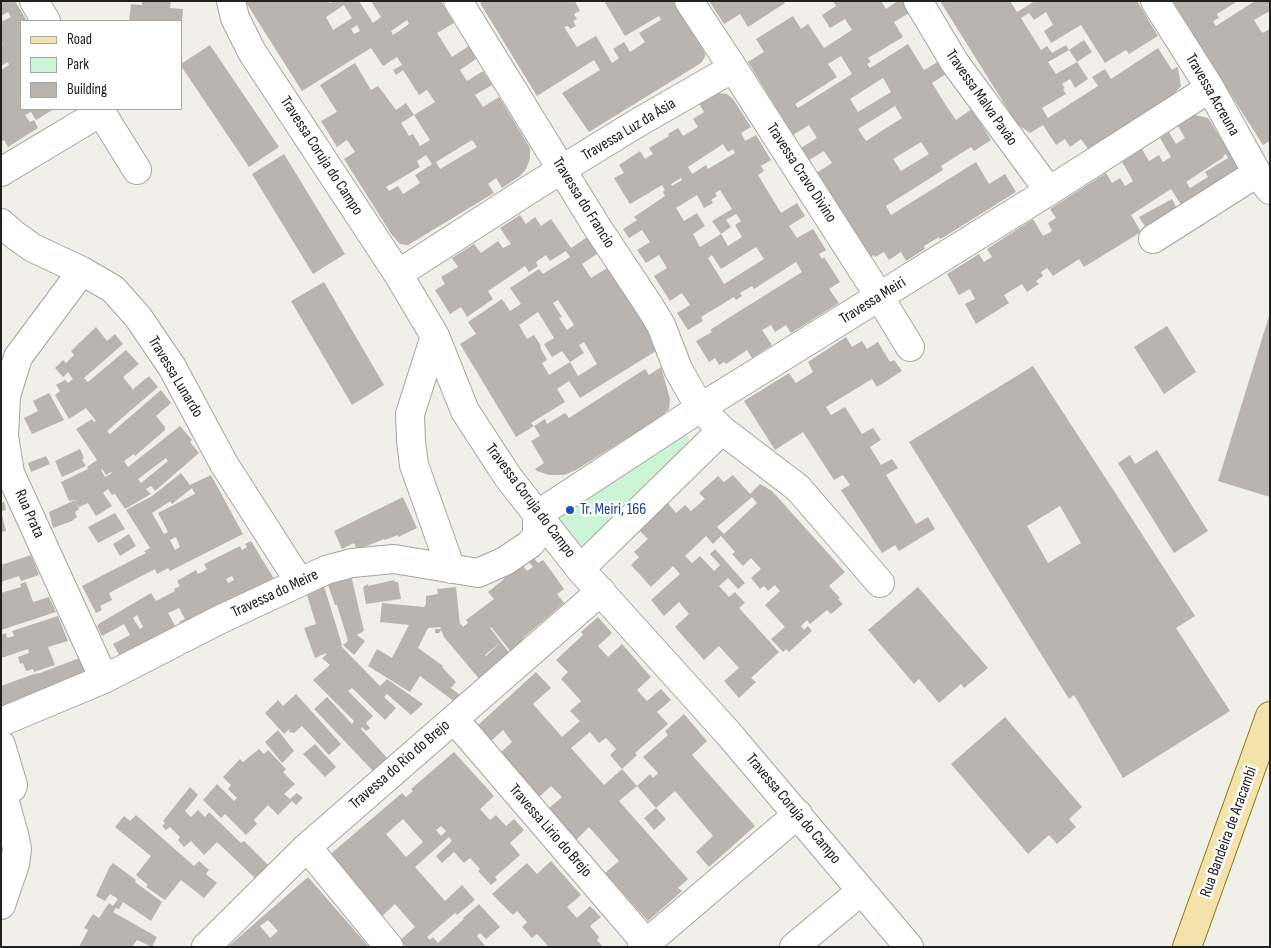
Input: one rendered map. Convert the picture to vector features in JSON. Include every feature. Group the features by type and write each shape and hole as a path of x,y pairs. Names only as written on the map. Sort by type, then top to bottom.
{"main road":[{"name":"Rua Bandeira de Aracambi","path":"1190,945 1270,716"}],"street":[{"path":"34,1 45,20"},
{"name":"Travessa Coruja do Campo","path":"231,1 235,18 252,52 398,274 435,336 465,411 508,477 580,569 728,733 909,947"},
{"name":"Travessa do Francio","path":"458,1 597,227 661,324 678,369 700,408 722,430 798,488 880,583"},
{"name":"Travessa Cravo Divino","path":"689,1 880,297 910,347"},
{"name":"Travessa Malva Pavão","path":"918,1 955,63 1049,191"},
{"name":"Travessa Acreuna","path":"1154,1 1210,88 1263,181"},
{"name":"Travessa Luz da Ásia","path":"398,274 639,122 733,68"},
{"name":"Travessa Meiri","path":"537,516 700,408 1049,191 1210,88"},
{"path":"1,172 100,110 137,170"},
{"path":"1153,239 1263,181"},
{"name":"Travessa Lunardo","path":"1,222 33,248 82,271 113,289 138,317 172,367 224,464 299,581"},
{"name":"Rua Prata","path":"82,271 18,357 6,396 4,436 10,473 104,679"},
{"path":"435,336 410,414 411,441 414,465 451,569"},
{"path":"580,569 722,430"},
{"name":"Travessa do Meire","path":"1,722 104,679 211,624 268,598 299,581 326,570 352,563 394,559 478,574 505,561 530,544 537,533 537,516"},
{"name":"Travessa do Rio do Brejo","path":"206,947 307,847 601,591"},
{"name":"Travessa Lirio do Brejo","path":"454,719 644,945"},
{"path":"1,745 13,785 12,788 2,793 17,849 15,864 1,905"},
{"path":"644,945 798,814"},
{"path":"307,847 389,947"},
{"path":"794,947 861,891"}],"green space":[{"path":"681,425 694,448 583,552 561,525 559,514"}],"building":[{"path":"1,1 15,1 26,20 20,20 20,110 52,110 36,120 31,112 25,115 30,122 34,120 38,128 8,147 4,140 1,142 1,70 9,65 8,62 1,66 1,45 3,44 1,41 1,18 3,21 11,17 8,12 1,16"},
{"path":"142,1 171,1 170,8 183,9 182,21 129,20 131,4 142,5"},
{"path":"245,1 328,1 330,3 333,1 359,1 373,23 381,17 371,1 441,1 454,23 437,33 452,57 469,46 476,59 460,70 467,81 483,71 492,85 475,95 483,107 499,97 530,148 530,159 526,169 520,176 502,188 496,178 488,184 494,193 408,245 400,244 392,235 344,159 355,152 347,140 337,147 321,121 337,112 320,85 355,63 371,90 378,86 396,110 406,103 414,115 435,102 427,90 419,95 403,70 396,75 393,70 402,65 397,57 383,66 371,48 302,91","holes":["344,5 352,18 333,30 326,17","407,20 409,24 393,35 391,31","357,25 360,31 354,34 351,29","414,115 430,140 420,146 413,134 409,136 401,123","472,140 477,147 440,169 436,162","426,155 432,164 415,175 420,183 403,194 398,186 389,191 386,187 420,167 417,161"]},
{"path":"483,1 575,1 580,11 574,14 577,19 573,21 576,26 570,29 568,26 564,27 577,47 596,36 612,63 619,58 613,49 624,42 630,52 645,42 639,33 661,20 659,16 625,36 604,1 673,1 705,53 705,57 701,63 589,132 562,93 600,70 594,60 537,96 480,3"},
{"path":"709,1 784,1 785,3 748,27 740,14 724,24"},
{"path":"833,1 881,1 886,9 898,1 905,1 911,12 894,22 903,37 868,58 871,62 867,64 870,68 908,44 924,70 941,60 949,72 932,83 947,107 956,120 972,109 991,140 974,151 971,147 941,166 943,170 886,206 891,215 976,162 989,184 1005,174 1016,192 944,237 940,239 939,237 924,246 925,249 906,261 901,252 889,260 884,252 869,258 816,173 832,163 824,151 809,160 801,148 817,138 809,125 793,135 748,62 764,52 756,39 793,16 801,29 808,24 824,48 852,30 845,19 830,28 822,15 836,6","holes":["841,56 852,74 798,108 795,104 837,77 828,64","883,78 891,92 858,112 850,99","895,106 902,118 866,141 858,129","921,142 929,154 901,171 893,159"]},
{"path":"940,1 1010,1 1017,12 1035,1 1137,1 1158,36 1129,54 1126,50 1105,63 1081,25 1051,43 1044,31 1053,25 1046,12 1034,20 1029,13 1021,18 1041,50 1047,46 1052,53 1066,45 1069,50 1048,62 1056,74 1077,62 1088,79 1075,88 1070,79 1062,84 1066,94 1042,108 1048,118 1098,86 1092,77 1105,69 1111,79 1158,48 1172,70 1178,68 1181,86 1171,97 1088,149 1081,139 1070,147 1065,139 1056,145 1043,125 1030,133 1017,124"},
{"path":"1171,1 1238,1 1217,14 1219,18 1213,21 1216,26 1255,1 1270,1 1270,11 1254,20 1262,33 1270,29 1270,141 1263,145"},
{"path":"1084,40 1092,52 1077,62 1069,50"},
{"path":"210,45 279,147 249,167 182,67 182,63"},
{"path":"718,93 727,94 733,99 751,127 741,133 745,141 756,135 771,160 761,166 764,171 758,175 781,213 797,203 805,216 789,226 797,238 813,229 826,250 819,254 822,259 824,257 840,282 829,289 839,303 791,333 786,325 775,332 771,325 762,330 772,345 752,358 747,350 726,364 724,362 719,365 715,358 709,362 696,341 712,332 710,330 802,272 796,262 754,289 752,286 740,293 742,296 736,300 734,297 701,317 703,321 688,330 677,313 690,305 682,293 670,301 654,276 667,268 659,255 646,263 637,250 650,242 642,230 629,238 623,229 637,220 634,217 665,196 663,192 665,190 662,185 630,204 614,178 624,173 619,165 640,151 645,159 653,154 649,148 678,128 683,136 698,127 693,119 704,112 698,102","holes":["723,144 728,152 733,149 735,153 708,169 706,165 692,174 688,167","681,178 682,180 672,186 671,184","720,190 732,209 712,221 721,234 700,247 693,234 705,226 697,213 684,221 676,208 697,195 704,208 713,203 711,200 717,196 715,193","736,214 741,221 735,225 742,237 728,246 721,234 731,227 726,220","756,247 764,259 724,284 708,258 712,255 721,269"]},
{"path":"1195,115 1208,118 1240,169 1182,206 1171,189 1131,215 1141,232 1084,267 1079,259 1053,276 1047,268 1041,272 1043,276 1036,281 1039,284 1027,292 1022,284 1004,295 1009,303 976,324 965,304 975,299 970,289 959,295 947,274 979,254 984,262 992,257 987,249 1033,219 1043,236 1052,231 1048,223 1056,218 1050,209 1106,173 1112,183 1120,178 1125,186 1133,181 1122,162 1142,149 1149,161 1159,155 1163,162 1171,157 1160,138 1169,132 1176,144 1185,138 1178,126","holes":["1226,154 1228,158 1205,172 1208,177 1190,188 1186,182"]},
{"path":"284,154 345,254 313,274 252,174"},
{"path":"1172,199 1177,209 1146,228 1139,217"},
{"path":"520,215 526,224 535,217 541,226 551,219 571,248 589,236 600,252 582,264 591,278 609,267 647,330 656,351 580,398 569,381 557,389 565,402 531,423 534,426 516,437 460,344 476,334 468,322 502,299 510,311 521,304 510,288 539,269 543,274 570,257 566,251 550,261 546,255 536,262 538,266 529,272 525,266 488,291 493,299 467,317 461,307 450,314 435,290 445,284 441,277 458,267 452,258 474,244 481,253 498,241 503,248 511,244 500,228","holes":["558,300 574,325 567,330 559,318 562,317 553,303","538,312 554,338 544,344 552,357 562,351 570,362 549,375 542,363 547,360 541,346 534,335 527,339 519,325","584,342 597,364 578,376 570,362 584,353 579,345"]},
{"path":"324,282 384,385 352,405 291,301"},
{"path":"1270,316 1270,497 1218,481"},
{"path":"1167,326 1196,372 1164,394 1134,347"},
{"path":"96,327 107,341 115,334 123,344 84,378 88,382 126,350 139,364 123,377 132,390 149,376 158,387 107,431 110,434 161,390 171,403 156,416 165,427 165,430 135,456 134,454 124,461 128,467 180,426 192,440 190,442 199,453 155,491 151,486 146,489 151,494 125,509 115,494 112,495 108,489 103,493 112,506 96,516 88,503 79,507 74,500 69,501 61,482 88,469 87,467 97,460 76,429 92,419 94,422 96,421 86,408 69,419 55,395 60,391 56,385 65,380 68,383 73,379 68,372 63,377 55,368 63,360 66,363 74,355 71,351","holes":["166,458 168,461 141,483 138,479","102,469 106,475 112,473 105,477"]},
{"path":"846,337 852,347 862,341 867,349 878,342 890,362 894,360 902,371 877,387 872,379 826,407 831,415 845,407 862,434 873,428 881,440 870,447 881,465 892,459 898,468 886,475 916,524 928,517 935,529 899,551 895,545 882,553 841,490 850,485 843,475 834,480 803,432 775,450 744,401 789,373 796,383 813,372 808,362"},
{"path":"1033,366 1195,616 1176,628 1230,711 1123,778 1074,695 1069,699 909,442","holes":["1060,506 1081,543 1048,563 1027,526"]},
{"path":"661,367 670,399 669,409 661,417 576,470 564,475 549,475 537,471 535,469 544,463 531,441 540,436 534,426 545,419 547,424 565,413 569,418 645,369 649,375"},
{"path":"49,393 64,420 32,434 24,418 38,411 33,401"},
{"path":"80,449 84,458 82,460 86,466 62,477 55,461"},
{"path":"1157,450 1208,531 1174,553 1118,463 1130,455 1135,464"},
{"path":"46,456 50,464 31,472 28,463"},
{"path":"181,473 190,485 211,475 243,534 170,571 168,568 157,574 155,569 109,593 112,600 100,606 102,610 96,613 82,586 146,553 144,551 150,548 126,510 152,496","holes":["192,488 195,494 158,513 168,532 164,534 152,513 169,502 172,504","176,537 180,547 175,550 170,540"]},
{"path":"733,475 750,494 760,484 772,491 845,572 829,586 843,604 831,614 827,610 810,624 807,620 801,626 804,630 808,626 812,631 789,652 786,649 783,652 771,639 785,627 765,605 780,591 775,585 768,591 764,586 760,589 751,578 761,569 751,558 743,566 732,554 735,552 721,536 713,544 706,536 685,556 692,563 700,556 714,571 720,565 710,554 715,549 745,583 738,589 728,578 719,586 729,597 735,592 745,603 739,608 779,652 751,678 756,682 739,698 724,681 739,668 719,646 704,660 675,627 689,614 679,602 664,616 651,600 680,574 673,566 651,587 631,565 639,557 634,552 648,539 639,530 667,502 676,513 685,505 691,511 705,499 699,493 718,476 724,482","holes":["752,497 757,503 724,534 717,527"]},
{"path":"403,497 417,528 398,537 398,535 384,539 357,550 354,543 342,549 334,531"},
{"path":"75,500 79,509 75,512 77,517 72,521 53,528 49,512"},
{"path":"1,502 4,502 6,510 1,511"},
{"path":"1,511 6,531 1,532"},
{"path":"115,513 125,529 98,543 88,527"},
{"path":"129,534 136,546 120,556 113,544"},
{"path":"251,541 276,582 183,628 179,622 185,619 179,608 168,613 178,631 122,660 113,644 130,635 124,624 102,636 97,626 100,623 151,593 156,601 175,591 174,589 180,586 177,581 196,570 198,574 202,572 207,569 204,564 240,546 242,550 247,547 245,544","holes":["232,576 234,580 228,583 226,579","137,615 143,627 140,629 133,618"]},
{"path":"31,555 39,575 21,581 19,576 1,582 1,565"},
{"path":"532,556 538,563 543,560 564,589 557,594 564,603 523,638 526,641 512,653 491,627 510,654 480,680 444,637 441,630 439,633 435,633 435,629 441,629 440,627 428,628 418,648 443,666 456,682 451,688 461,696 455,702 420,676 410,692 368,666 377,649 392,658 409,625 380,622 382,603 424,607 426,596 438,594 437,589 456,587 460,625 463,627 468,623 466,620 494,599 488,592 504,579 503,577 523,565 527,571 533,567 527,560"},
{"path":"351,575 364,631 357,635 365,641 354,655 343,645 348,641 337,605 335,605 327,582"},
{"path":"394,580 398,582 401,599 366,604 363,587 368,584 368,586"},
{"path":"26,582 33,602 49,597 56,612 1,630 1,593 21,587 20,584"},
{"path":"324,586 341,646 380,686 387,679 423,704 411,715 387,694 384,697 396,708 385,720 352,688 348,691 373,716 366,723 370,728 366,731 362,727 361,729 388,759 373,771 314,709 327,697 352,724 354,721 313,680 330,665 322,658 326,653 315,658 304,628 316,624 306,592"},
{"path":"918,587 988,668 964,688 961,684 939,703 919,679 914,684 868,630"},
{"path":"58,616 68,641 48,647 55,665 34,672 33,669 26,671 23,663 20,664 18,657 29,653 28,649 1,658 1,635 6,633 7,638 14,636 12,631"},
{"path":"598,617 612,633 598,646 608,657 622,644 651,677 637,690 647,701 661,689 671,700 657,712 668,724 635,753 637,755 622,769 637,786 619,801 688,879 678,888 682,891 648,921 605,873 619,861 589,827 576,840 548,809 562,797 551,786 538,798 499,754 512,742 503,730 489,743 476,727 536,672 551,688 533,704 562,737 580,721 570,711 581,701 561,679 568,672 556,660 583,635 581,632","holes":["590,732 599,743 606,738 616,749 610,755 622,769 604,785 571,748"]},
{"path":"82,657 91,677 1,710 1,686"},
{"path":"296,694 341,744 329,755 302,726 294,733 289,732 290,729 284,734 265,713 278,700 283,706"},
{"path":"684,714 707,741 692,755 755,826 709,867 696,852 713,836 675,791 656,808 637,786 650,774 653,778 658,773 643,757 668,735 665,731"},
{"path":"1005,717 1082,807 1069,819 1076,827 1057,844 1049,835 1028,854 951,764"},
{"path":"278,730 294,751 282,763 265,742"},
{"path":"315,744 336,767 325,777 303,754"},
{"path":"259,749 264,754 268,750 286,769 283,772 295,784 284,794 290,799 297,793 303,798 296,805 292,801 278,815 268,805 254,820 257,824 246,835 225,814 221,818 203,800 217,784 234,801 237,798 228,789 231,785 223,777 240,759 243,762"},
{"path":"454,752 494,796 480,809 490,820 496,815 506,826 514,819 524,830 510,843 520,855 495,877 497,880 491,885 478,871 480,869 470,858 464,863 454,852 442,863 436,856 452,841 449,837 415,867 445,901 462,885 475,900 457,915 455,913 427,937 430,940 433,937 438,943 479,904 500,927 486,939 480,933 477,936 486,947 406,947 400,940 415,927 395,904 380,918 327,857 402,793 406,797 413,791 411,789","holes":["403,819 423,842 406,857 386,834","441,826 446,831 441,836 436,830"]},
{"path":"190,787 198,795 185,811 191,817 198,810 205,817 209,812 241,843 244,841 268,865 255,878 217,842 204,855 191,841 184,847 178,840 180,837 170,827 166,830 162,826 165,823 163,821"},
{"path":"656,808 666,819 654,830 644,818"},
{"path":"136,815 194,866 199,861 209,870 206,874 217,883 204,898 181,880 165,900 146,887 148,885 136,875 151,856 115,827 124,816 130,821"},
{"path":"551,861 581,895 567,907 577,918 590,906 601,917 590,926 599,937 597,940 603,947 549,947 537,934 532,938 522,927 527,922 517,911 513,915 492,894 527,863 537,874"},
{"path":"113,863 162,902 151,921 123,902 119,909 116,908 113,912 157,937 152,947 137,940 132,947 79,947 88,930 84,928 93,914 99,918 109,903 113,906 118,899 110,894 105,901 96,896"},
{"path":"308,877 369,947 228,947","holes":["268,920 278,931 270,938 260,926"]}],"place":[{"name":"Tr. Meiri, 166","path":"570,510"}]}
